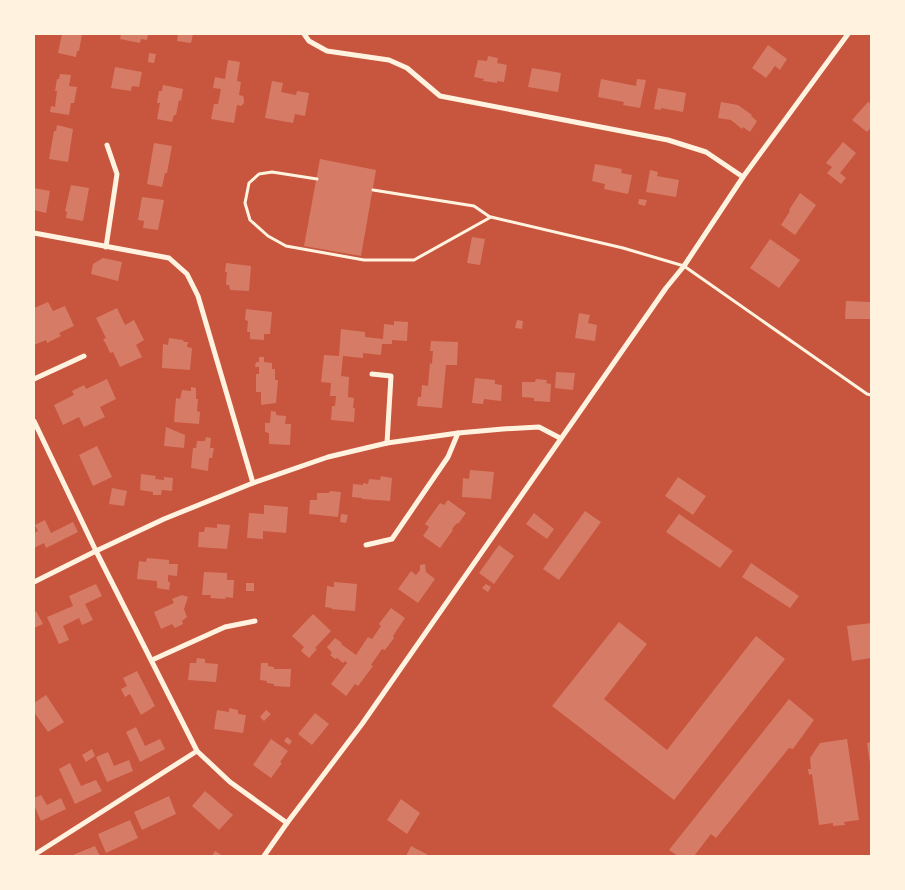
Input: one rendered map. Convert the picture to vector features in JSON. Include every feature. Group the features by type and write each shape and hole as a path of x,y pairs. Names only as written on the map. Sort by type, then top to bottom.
{"street":[{"path":"304,34 309,41 327,51 389,60 407,68 440,96 668,140 706,152 743,177"},
{"path":"264,856 287,822 362,724 560,438 666,288 684,266 743,177 848,34"},
{"path":"106,247 117,174 107,145"},
{"path":"34,233 169,258 187,274 198,296 253,483"},
{"path":"34,379 84,356"},
{"path":"372,374 391,376 387,444"},
{"path":"34,421 96,550 197,751 230,782 287,822"},
{"path":"34,582 96,550 164,519 253,483 328,457 387,444 458,433 504,429 540,427 560,438"},
{"path":"366,545 392,540 448,457 458,433"},
{"path":"152,660 225,628 256,621"},
{"path":"34,855 197,751"}],"lane":[{"path":"317,179 272,172 259,174 249,183 246,196 245,203 250,220 268,236 286,246 364,260 414,260 491,218"},
{"path":"373,190 474,206 491,218 623,248 684,266 871,396"}],"building":[{"path":"62,34 82,34 76,57 58,53"},
{"path":"121,34 148,34 147,40 141,39 140,43 120,39"},
{"path":"178,34 193,34 191,43 177,41"},
{"path":"768,45 787,59 780,70 775,66 766,78 752,68"},
{"path":"149,53 156,54 154,63 148,62"},
{"path":"488,56 498,58 497,63 507,65 504,82 483,81 484,79 474,77 478,60 487,61"},
{"path":"228,60 240,62 237,81 241,82 239,95 243,96 244,99 244,103 241,106 237,105 234,123 211,119 214,104 218,104 221,89 213,88 215,77 225,79"},
{"path":"115,67 142,72 139,87 132,86 131,91 111,88"},
{"path":"532,68 561,73 558,92 528,87"},
{"path":"60,74 71,75 69,86 77,87 74,103 71,103 69,115 50,112 51,106 55,107 57,91 55,91"},
{"path":"601,79 636,86 637,79 646,80 640,108 623,105 624,102 598,97"},
{"path":"272,81 283,83 281,92 296,95 297,91 309,93 305,116 295,114 293,123 265,118"},
{"path":"163,85 183,89 181,101 179,100 176,115 174,115 172,122 157,119 160,103 157,103 159,91 162,91"},
{"path":"658,88 686,93 683,112 661,108 661,110 654,109"},
{"path":"721,102 738,105 752,115 757,121 750,132 743,127 742,129 731,120 718,118"},
{"path":"868,102 871,104 871,127 867,132 852,120"},
{"path":"57,125 73,129 68,162 49,159 54,131 56,131"},
{"path":"843,142 856,153 840,173 846,178 841,184 827,173 832,167 826,163"},
{"path":"154,143 172,146 167,173 165,173 162,187 147,184"},
{"path":"320,159 376,170 361,256 304,246"},
{"path":"595,164 622,169 621,173 632,175 628,194 604,189 605,184 592,181"},
{"path":"650,170 658,172 657,176 679,180 676,197 646,192"},
{"path":"71,185 89,188 83,221 66,218 67,212 65,211"},
{"path":"34,188 50,191 46,213 34,210"},
{"path":"800,193 816,205 795,235 781,225"},
{"path":"142,197 164,200 158,230 143,228 144,221 138,220"},
{"path":"639,199 647,200 645,206 638,204"},
{"path":"472,237 485,239 480,265 467,263"},
{"path":"770,239 800,260 779,288 750,268"},
{"path":"103,258 122,262 118,281 91,274 93,264"},
{"path":"226,263 251,266 249,291 230,290 229,285 226,285"},
{"path":"846,301 871,302 871,319 845,319"},
{"path":"48,302 53,311 65,306 74,326 59,333 61,336 47,343 46,340 34,345 34,308"},
{"path":"117,308 125,325 134,320 144,340 136,345 142,357 120,367 113,352 110,353 103,339 106,338 96,318"},
{"path":"246,309 272,312 270,334 264,334 264,340 250,339 250,332 247,332 248,321 245,320"},
{"path":"579,313 590,315 588,323 597,325 595,341 575,338"},
{"path":"517,320 523,321 522,329 515,328"},
{"path":"394,321 408,322 407,341 392,340 392,344 382,344 381,355 363,353 363,358 343,356 341,376 349,377 348,397 354,398 354,422 331,420 332,406 335,406 336,396 330,396 331,383 321,382 324,355 339,356 341,329 365,332 365,337 383,339 384,324 394,325"},
{"path":"169,338 188,342 187,347 192,348 190,370 162,368 163,344 168,345"},
{"path":"431,341 458,342 457,365 446,365 442,408 417,406 418,397 421,397 422,385 428,386 433,351 430,351"},
{"path":"259,357 264,357 264,362 272,363 272,369 275,369 275,380 278,380 276,403 261,405 261,392 256,392 256,374 259,374 259,367 255,367 256,362 259,362"},
{"path":"556,372 575,373 573,390 555,388"},
{"path":"475,378 495,380 495,384 502,385 501,401 484,399 483,404 472,403"},
{"path":"107,379 116,399 100,407 105,417 84,427 79,417 63,425 54,405 74,395 72,391 84,385 86,389"},
{"path":"536,379 547,380 546,383 551,384 550,402 534,401 534,398 522,397 522,382 535,382"},
{"path":"191,387 196,388 196,399 198,399 197,411 200,412 199,424 174,422 176,398 180,399 182,390 191,391"},
{"path":"271,411 276,412 276,415 286,416 285,424 291,424 290,445 269,444 269,433 265,432 265,423 270,423"},
{"path":"166,427 185,435 184,448 164,446"},
{"path":"206,437 211,438 210,448 214,448 212,458 209,458 208,471 191,468 193,448 196,448 197,441 205,441"},
{"path":"97,446 112,477 93,486 79,455"},
{"path":"470,470 494,472 491,499 462,497 463,478 469,479"},
{"path":"141,474 156,476 155,479 173,478 172,491 162,490 161,495 153,495 153,492 140,490"},
{"path":"381,476 392,478 390,501 352,497 353,484 368,484 369,479 380,480"},
{"path":"678,477 706,496 693,515 665,496"},
{"path":"112,488 127,491 124,506 109,504"},
{"path":"330,491 341,492 338,517 309,514 310,500 317,500 317,493 329,493"},
{"path":"448,500 466,513 452,529 440,548 423,536 429,527 425,524 440,503 444,505"},
{"path":"264,505 288,507 286,533 263,531 263,539 247,538 249,513 264,514"},
{"path":"585,511 601,522 559,580 543,569"},
{"path":"534,513 554,529 547,539 526,524"},
{"path":"341,514 348,515 346,523 340,522"},
{"path":"679,514 733,551 720,568 666,532"},
{"path":"45,520 51,533 73,522 78,532 46,548 44,543 34,548 34,533 38,531 35,525"},
{"path":"217,524 230,525 227,549 198,547 199,532 204,532 205,527 217,528"},
{"path":"499,545 514,556 494,584 479,573"},
{"path":"147,558 169,560 169,564 178,564 177,576 168,575 169,590 157,588 157,581 137,579 139,561 146,562"},
{"path":"751,563 799,596 790,608 742,577"},
{"path":"425,564 426,572 435,579 418,603 398,589 411,571 416,575 420,570 420,565"},
{"path":"204,572 227,573 227,580 234,580 233,598 210,598 211,595 202,595"},
{"path":"334,582 357,584 355,611 325,607 327,586 334,587"},
{"path":"246,583 254,583 254,591 246,591"},
{"path":"96,584 102,596 85,604 93,620 82,625 79,618 63,626 69,640 59,644 47,617 73,606 69,596"},
{"path":"486,584 491,587 488,592 482,588"},
{"path":"182,595 188,597 184,609 187,617 182,621 183,624 175,628 172,624 161,629 154,612 174,603 172,599"},
{"path":"391,608 405,618 393,636 394,638 385,650 382,649 371,665 373,666 358,686 355,684 346,696 331,684 347,663 345,661 343,663 330,655 332,653 327,647 335,638 356,655 368,637 372,639 381,626 379,624"},
{"path":"36,611 43,624 34,628 34,613"},
{"path":"313,614 331,631 315,648 317,649 309,658 301,651 304,647 292,636"},
{"path":"619,622 647,644 604,699 667,750 756,636 785,659 674,800 552,706"},
{"path":"871,623 871,658 852,661 847,626"},
{"path":"197,658 205,659 205,663 218,664 216,682 188,680 190,663 196,663"},
{"path":"261,663 268,663 268,666 274,667 274,669 291,669 290,687 274,686 274,684 267,683 267,681 260,680"},
{"path":"137,671 155,706 141,715 130,694 125,697 121,689 127,686 123,678"},
{"path":"46,695 64,722 48,732 34,712 34,703"},
{"path":"789,699 814,720 793,749 789,748 716,838 711,834 694,856 678,856 669,850"},
{"path":"229,708 238,710 238,714 246,715 243,733 214,729 217,710 229,712"},
{"path":"266,710 271,714 264,721 260,717"},
{"path":"315,713 329,724 312,745 298,734"},
{"path":"136,727 145,746 160,739 165,749 140,762 126,732"},
{"path":"287,737 292,741 289,745 284,741"},
{"path":"271,739 288,751 271,778 253,765"},
{"path":"847,739 859,820 844,822 845,825 833,826 833,823 819,825 812,774 809,775 808,769 811,769 810,758 820,743"},
{"path":"871,742 871,763 870,763 867,743"},
{"path":"92,749 95,756 86,762 82,755"},
{"path":"108,752 114,766 129,760 133,771 107,782 96,757"},
{"path":"70,763 81,786 96,780 102,791 75,804 59,769"},
{"path":"205,791 233,815 219,830 192,806"},
{"path":"41,795 47,805 61,798 66,809 41,821 34,805 34,798"},
{"path":"169,796 176,814 142,830 134,812"},
{"path":"401,799 420,813 407,834 387,820"},
{"path":"130,820 138,838 106,853 98,834"},
{"path":"95,846 100,856 71,856 80,852"},
{"path":"411,846 430,856 406,856"},
{"path":"215,851 223,856 212,856"}]}
